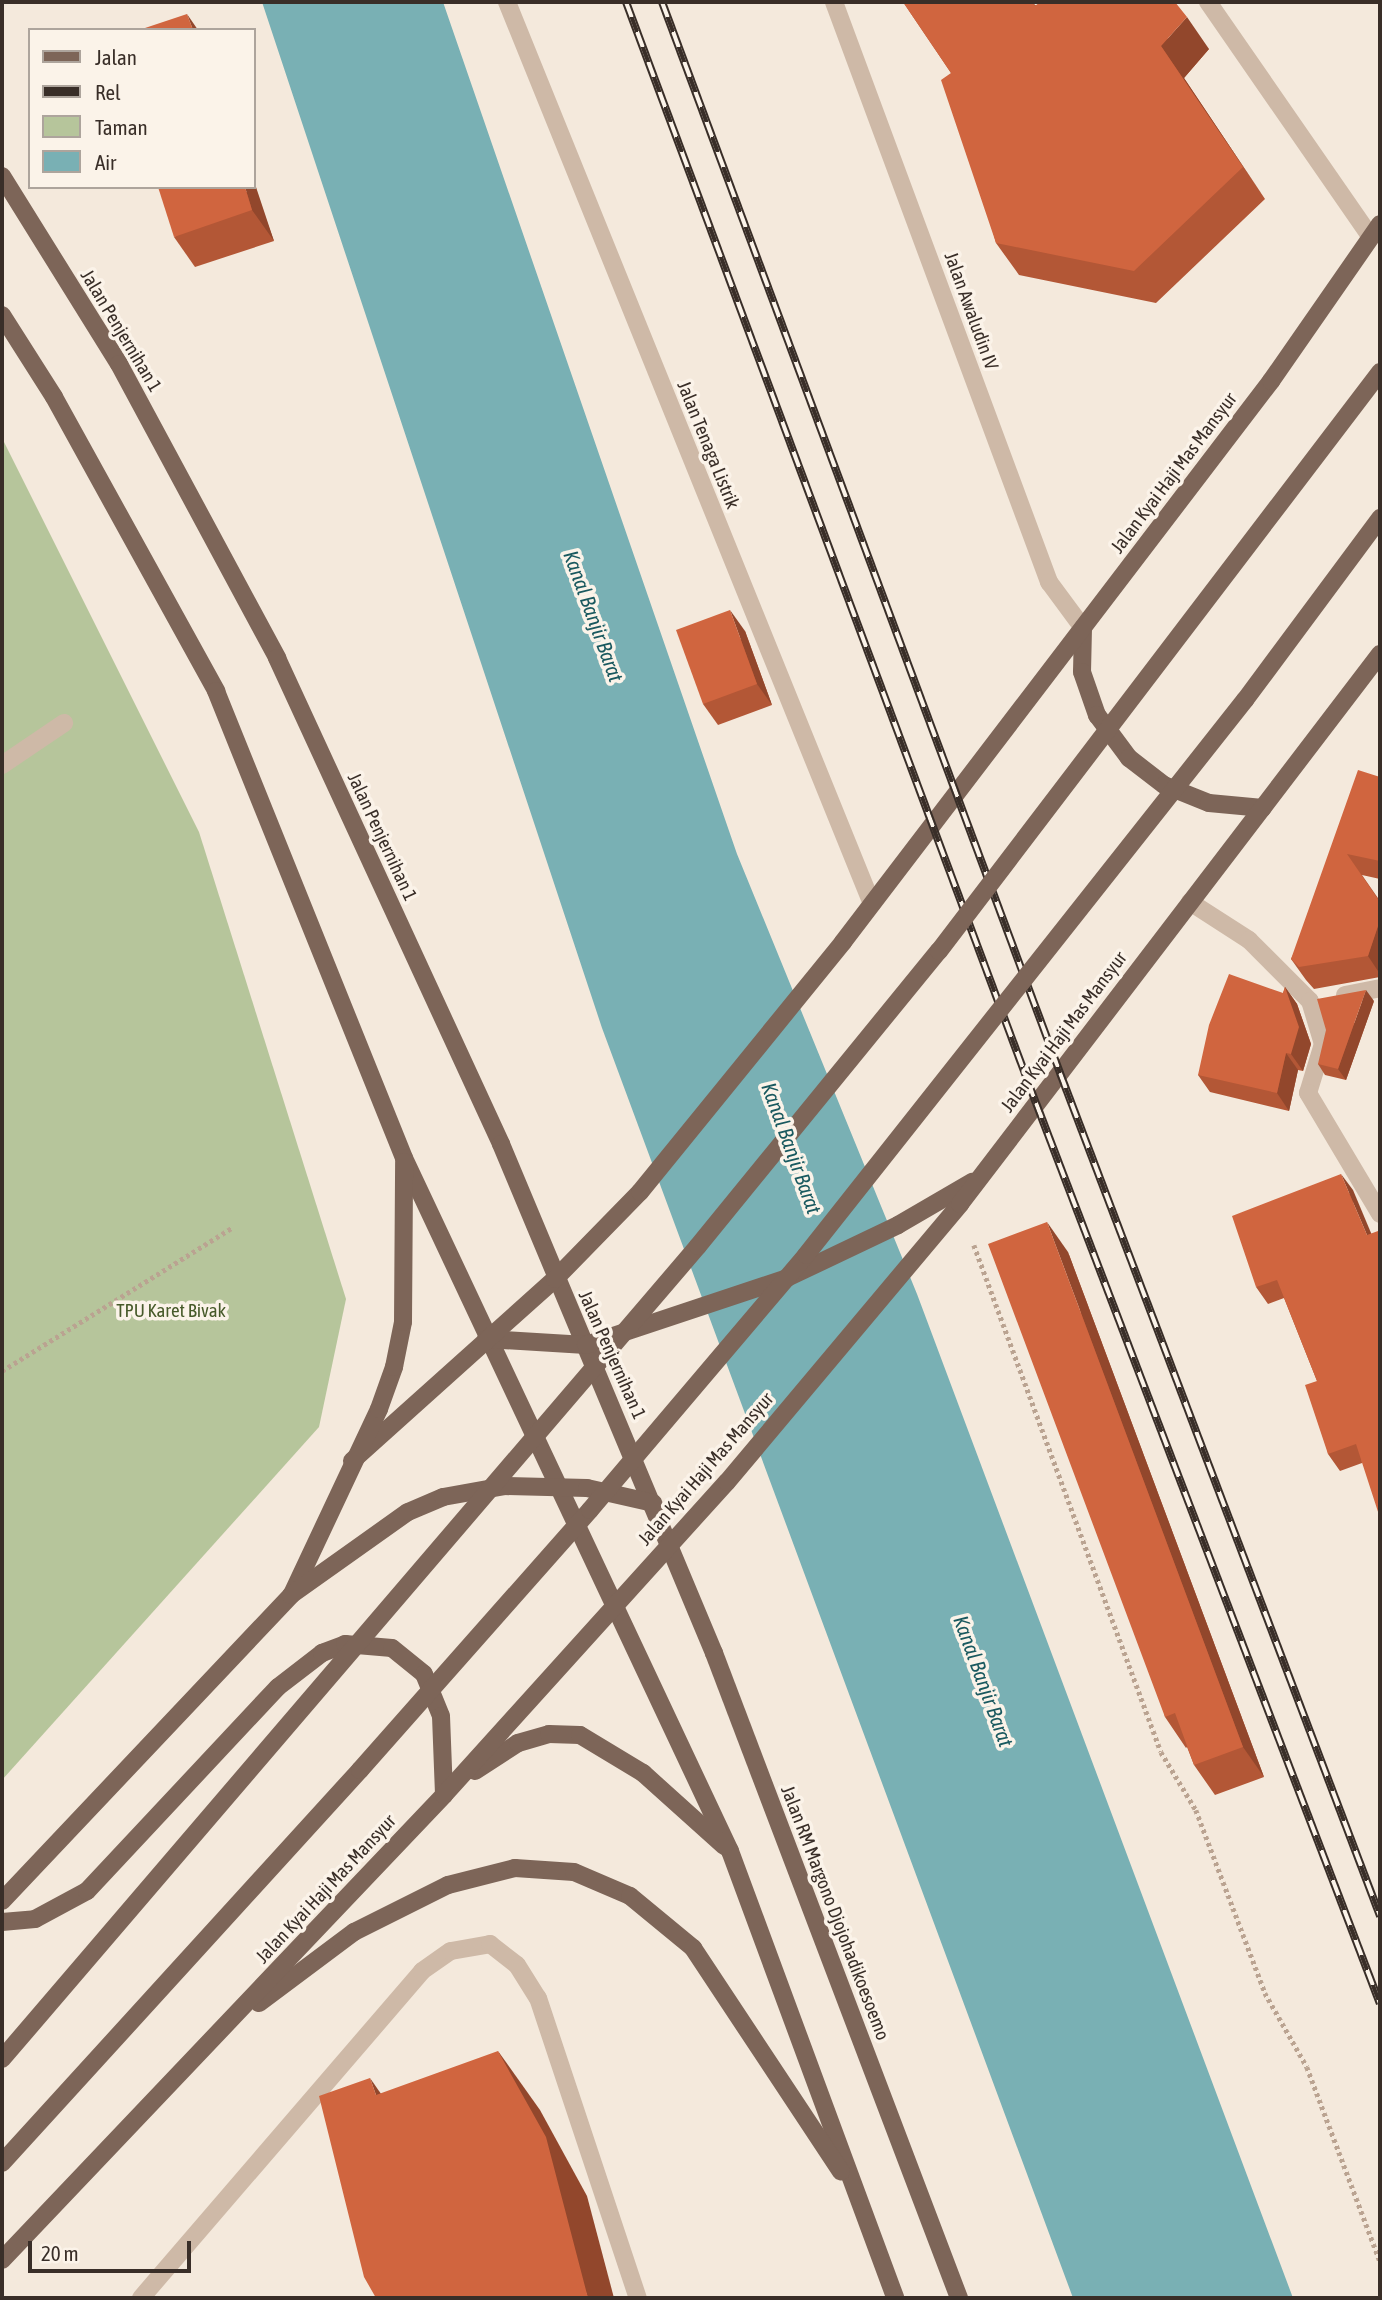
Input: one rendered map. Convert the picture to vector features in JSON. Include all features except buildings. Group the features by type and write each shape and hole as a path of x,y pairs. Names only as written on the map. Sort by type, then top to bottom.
{"main road":[{"name":"Jalan Penjernihan 1","path":"2,176 119,364 277,658 501,1144 555,1279 586,1345 668,1544"},
{"name":"Jalan Kyai Haji Mas Mansyur","path":"352,1461 555,1279 640,1192 843,942 1271,381 1376,231"},
{"path":"2,315 54,397 216,691 404,1158 486,1339 615,1604 730,1852 895,2298"},
{"path":"2,2059 611,1350 887,1014 1121,716 1380,372"},
{"path":"2,2163 415,1707 806,1255 1245,700 1380,518"},
{"path":"1083,628 1082,672 1097,715 1129,758 1164,785 1209,803 1263,808"},
{"name":"Jalan Kyai Haji Mas Mansyur","path":"2,2260 444,1794 727,1482 960,1204 1380,654"},
{"path":"291,1595 352,1461 379,1409 403,1322 404,1158"},
{"path":"486,1339 586,1345 787,1278 898,1225 981,1176"},
{"name":"Jalan Kyai Haji Mas Mansyur","path":"2,1901 291,1595 408,1512 443,1497 504,1486 557,1486 653,1503"},
{"name":"Jalan RM Margono Djojohadikoesoemo","path":"668,1544 959,2298"},
{"path":"2,1922 35,1919 87,1891 278,1687 322,1653 345,1644 392,1648 424,1674 441,1716 444,1794"},
{"path":"444,1794 518,1743 549,1734 580,1735 643,1773 730,1852"},
{"path":"221,2032 354,1932 448,1885 515,1868 574,1872 630,1896 693,1948 858,2199"}],"street":[{"name":"Jalan Tenaga Listrik","path":"506,2 872,904"},
{"name":"Jalan Awaludin IV","path":"834,2 1049,582 1083,628"},
{"path":"1208,2 1376,231"},
{"path":"2,765 64,723"},
{"path":"1190,902 1249,940 1310,1001 1323,1044 1308,1093 1380,1214"},
{"path":"1310,1001 1380,988"},
{"path":"141,2298 422,1971 451,1951 490,1944 517,1965 538,1998 638,2298"}],"path":[{"path":"960,1204 1161,1752 1196,1810 1265,1993 1307,2067 1380,2261"},
{"path":"2,1371 233,1227"}],"green space":[{"name":"TPU Karet Bivak","path":"2,438 199,832 346,1299 319,1427 2,1780"}],"water":[{"name":"Kanal Banjir Barat","path":"262,2 443,2 737,854 917,1294 1293,2298 1073,2298 602,1028"}],"railway":[{"path":"626,2 1036,1103 1380,2004"},
{"path":"662,2 1060,1073 1380,1916"}]}
